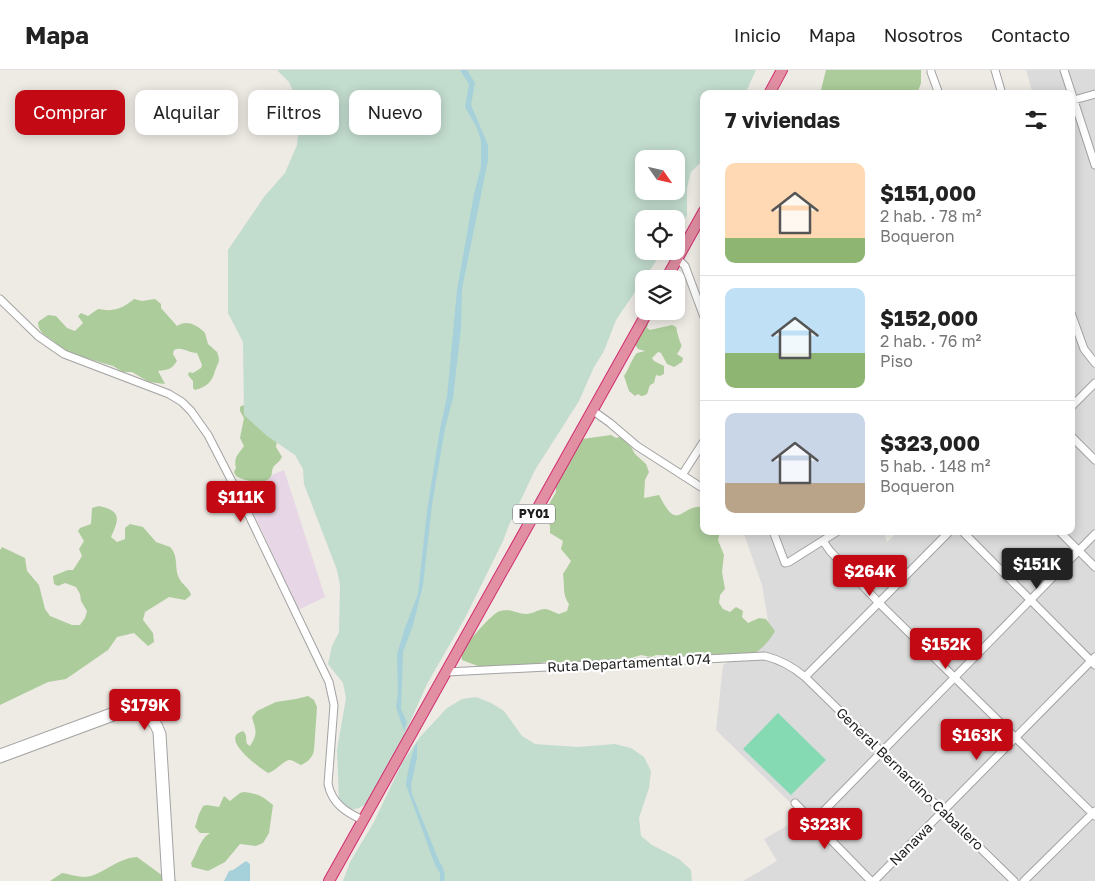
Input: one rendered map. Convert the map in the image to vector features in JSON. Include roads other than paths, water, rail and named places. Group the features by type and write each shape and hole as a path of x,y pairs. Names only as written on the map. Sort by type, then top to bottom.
{"highway":[{"path":"771,90 782,70"},
{"path":"685,245 700,217"},
{"name":"PY01","path":"329,881 643,320"}],"street":[{"path":"995,70 1001,90"},
{"path":"1064,70 1071,90"},
{"path":"932,72 938,90"},
{"path":"1075,100 1095,94"},
{"path":"1075,103 1095,165"},
{"path":"680,260 685,266 700,305"},
{"path":"0,299 54,348 75,359 169,394 182,402 200,422 244,505 329,682 334,705 328,784 330,794 344,810 363,820"},
{"path":"1075,324 1082,343 1095,363"},
{"path":"1075,404 1095,383"},
{"path":"592,410 637,446 700,486"},
{"path":"1075,440 1095,460"},
{"path":"682,475 700,447"},
{"path":"813,822 1095,534"},
{"path":"774,535 785,563 790,562 832,535"},
{"path":"805,677 946,535"},
{"path":"966,535 1094,661"},
{"path":"1063,535 1095,567"},
{"path":"823,541 878,603 1094,813 1024,881"},
{"name":"Ruta Departamental 074","path":"446,672 765,656 787,663 805,677"},
{"name":"Nanawa","path":"872,881 1094,661"},
{"name":"General Bernardino Caballero","path":"805,677 1014,881"},
{"path":"0,754 120,709 132,707 144,710 154,717 159,723 162,734 171,881"},
{"path":"0,759 119,715 138,714 150,720 157,732 166,881"},
{"path":"795,804 872,881"}],"water":[{"path":"460,70 467,70 475,83 471,105 488,145 488,160 462,289 461,328 453,398 445,428 432,505 423,585 413,625 403,652 401,709 407,722 404,731 396,707 398,692 397,654 418,594 427,511 447,397 457,290 474,194 481,167 481,141 477,128 465,107 469,84"},
{"path":"417,742 417,758 411,785 412,794 444,870 444,881 440,881 440,873 435,865 406,785 413,751"},
{"path":"246,861 250,864 250,881 224,881 229,871"}]}
